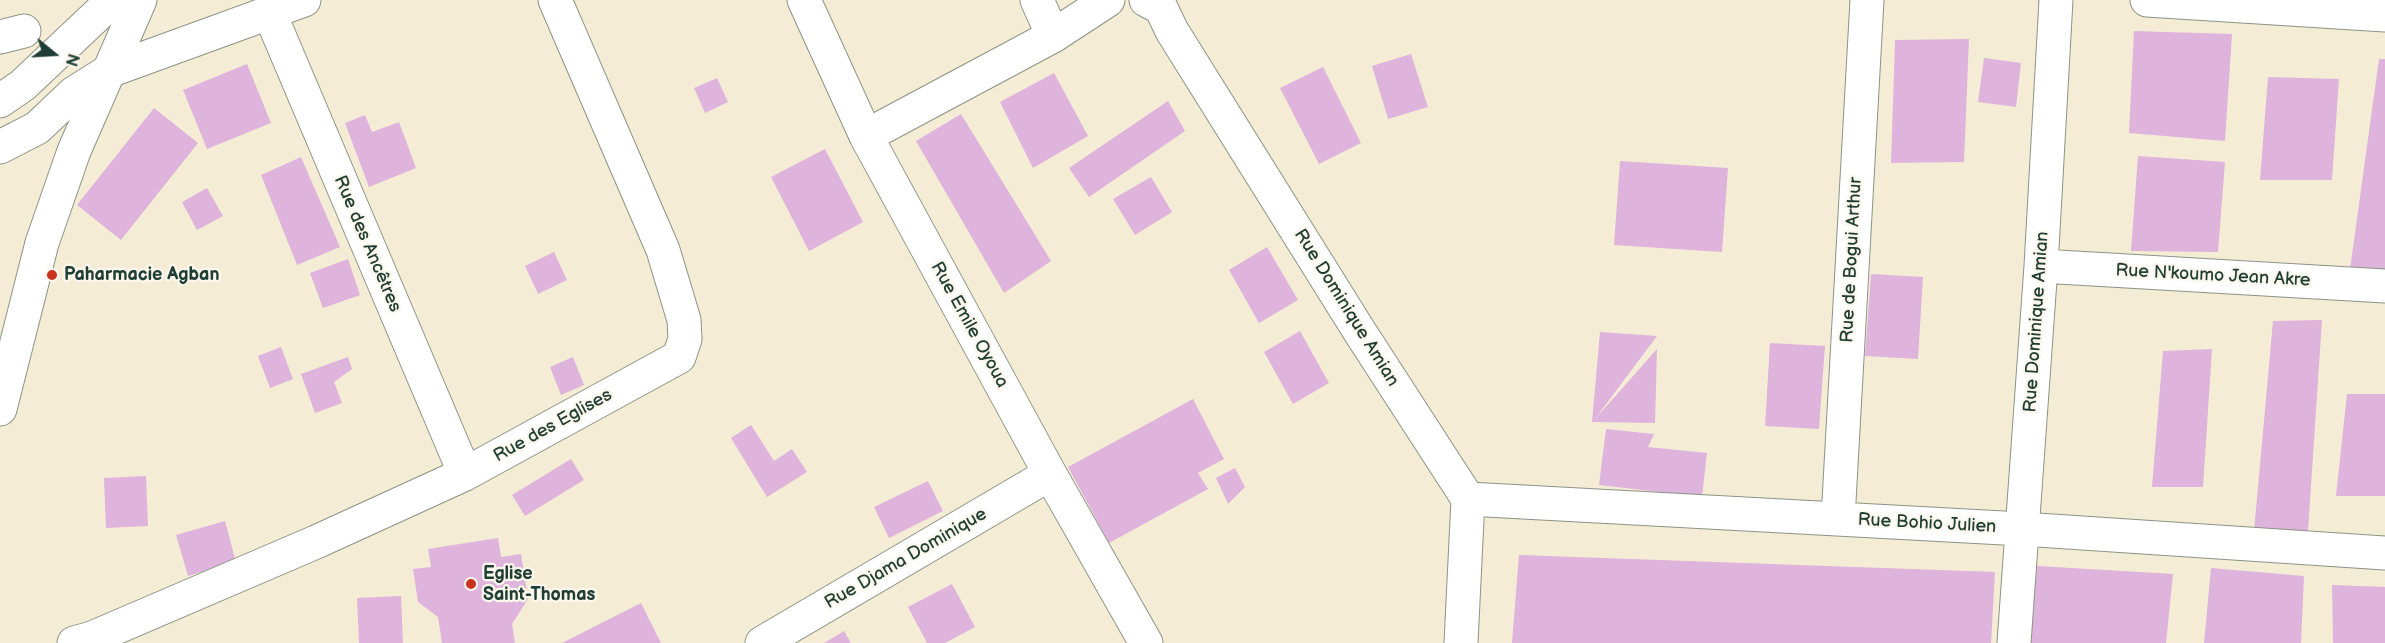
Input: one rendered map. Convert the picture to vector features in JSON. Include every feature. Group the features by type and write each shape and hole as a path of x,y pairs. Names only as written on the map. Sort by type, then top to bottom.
{"street":[{"path":"0,101 23,85 113,0"},
{"path":"0,409 42,243 74,151 140,0"},
{"path":"0,147 37,128 74,93 109,72 304,0"},
{"name":"Rue des Eglises","path":"88,642 465,474 679,357 685,339 684,320 663,250 555,0"},
{"name":"Rue Emile Oyoua","path":"804,0 866,136 1050,474 1146,643"},
{"path":"1037,0 1053,36"},
{"path":"866,136 1053,36 1108,0"},
{"name":"Rue Dominique Amian","path":"1146,0 1161,8 1179,41 1358,329 1468,499"},
{"name":"Rue de Bogui Arthur","path":"1838,519 1867,0"},
{"name":"Rue Dominique Amian","path":"2014,643 2041,266 2056,0"},
{"path":"2147,0 2385,15"},
{"name":"Rue des Ancêtres","path":"270,14 465,474"},
{"name":"Rue N'koumo Jean Akre","path":"2041,266 2385,286"},
{"name":"Rue Djama Dominique","path":"762,643 1050,474"},
{"path":"1461,643 1468,499"},
{"name":"Rue Bohio Julien","path":"1468,499 2022,529 2385,553"}],"building":[{"path":"2134,31 2232,34 2225,141 2129,133"},
{"path":"1969,39 1964,162 1891,163 1895,40"},
{"path":"1411,54 1428,107 1388,119 1372,66"},
{"path":"1984,58 2021,63 2016,107 1978,102"},
{"path":"2379,59 2385,59 2385,285 2348,284"},
{"path":"247,64 271,123 207,149 183,90"},
{"path":"1323,67 1361,143 1319,164 1280,88"},
{"path":"1054,73 1088,136 1033,168 1000,102"},
{"path":"2268,77 2339,79 2332,180 2260,180"},
{"path":"717,78 728,102 705,113 694,88"},
{"path":"1168,101 1185,131 1089,197 1069,168"},
{"path":"154,108 198,143 121,240 77,205"},
{"path":"961,114 1051,261 1004,293 916,141"},
{"path":"365,115 372,132 399,122 416,168 369,187 345,123"},
{"path":"825,149 863,222 809,251 771,177"},
{"path":"2138,156 2225,162 2218,252 2131,251"},
{"path":"301,157 340,247 297,265 261,175"},
{"path":"1620,161 1728,168 1722,252 1614,245"},
{"path":"1151,177 1172,212 1135,235 1113,199"},
{"path":"207,188 223,216 197,230 182,202"},
{"path":"1267,247 1298,300 1259,323 1229,270"},
{"path":"554,252 567,280 538,294 525,266"},
{"path":"348,259 360,295 323,308 310,273"},
{"path":"1871,274 1923,277 1918,359 1865,356"},
{"path":"2322,320 2308,531 2254,531 2273,321"},
{"path":"1300,331 1329,383 1293,404 1264,352"},
{"path":"1600,332 1657,336 1595,419 1657,349 1655,423 1592,422"},
{"path":"1770,343 1825,346 1819,429 1765,426"},
{"path":"281,347 293,379 270,388 258,356"},
{"path":"2212,349 2203,487 2152,487 2163,351"},
{"path":"348,357 352,369 334,382 342,403 315,413 301,374"},
{"path":"573,357 584,385 561,395 550,367"},
{"path":"2347,394 2385,394 2385,496 2336,496"},
{"path":"1193,399 1224,459 1198,473 1208,489 1109,543 1068,467"},
{"path":"751,425 774,461 792,449 807,472 767,497 731,438"},
{"path":"1606,429 1654,434 1648,447 1707,453 1702,497 1599,485"},
{"path":"571,459 584,480 525,516 512,495"},
{"path":"1235,468 1245,487 1228,504 1216,478"},
{"path":"146,476 148,526 106,528 104,478"},
{"path":"928,481 943,511 889,538 874,507"},
{"path":"225,521 236,562 188,576 176,535"},
{"name":"Eglise Saint-Thomas","path":"498,538 501,557 521,554 528,599 512,624 515,643 442,643 438,617 418,602 413,569 431,567 428,549"},
{"path":"1519,555 1995,572 1991,643 1512,643"},
{"path":"2021,565 2173,574 2166,643 2018,643"},
{"path":"2211,568 2304,576 2301,643 2204,643"},
{"path":"952,584 975,627 945,643 927,643 908,607"},
{"path":"2332,585 2385,587 2385,643 2333,643"},
{"path":"401,596 403,643 359,643 357,598"},
{"path":"641,603 661,643 562,643"},
{"path":"844,631 851,643 824,643"}],"place":[{"name":"Paharmacie Agban","path":"52,275"},
{"name":"Eglise Saint-Thomas","path":"471,584"}]}
